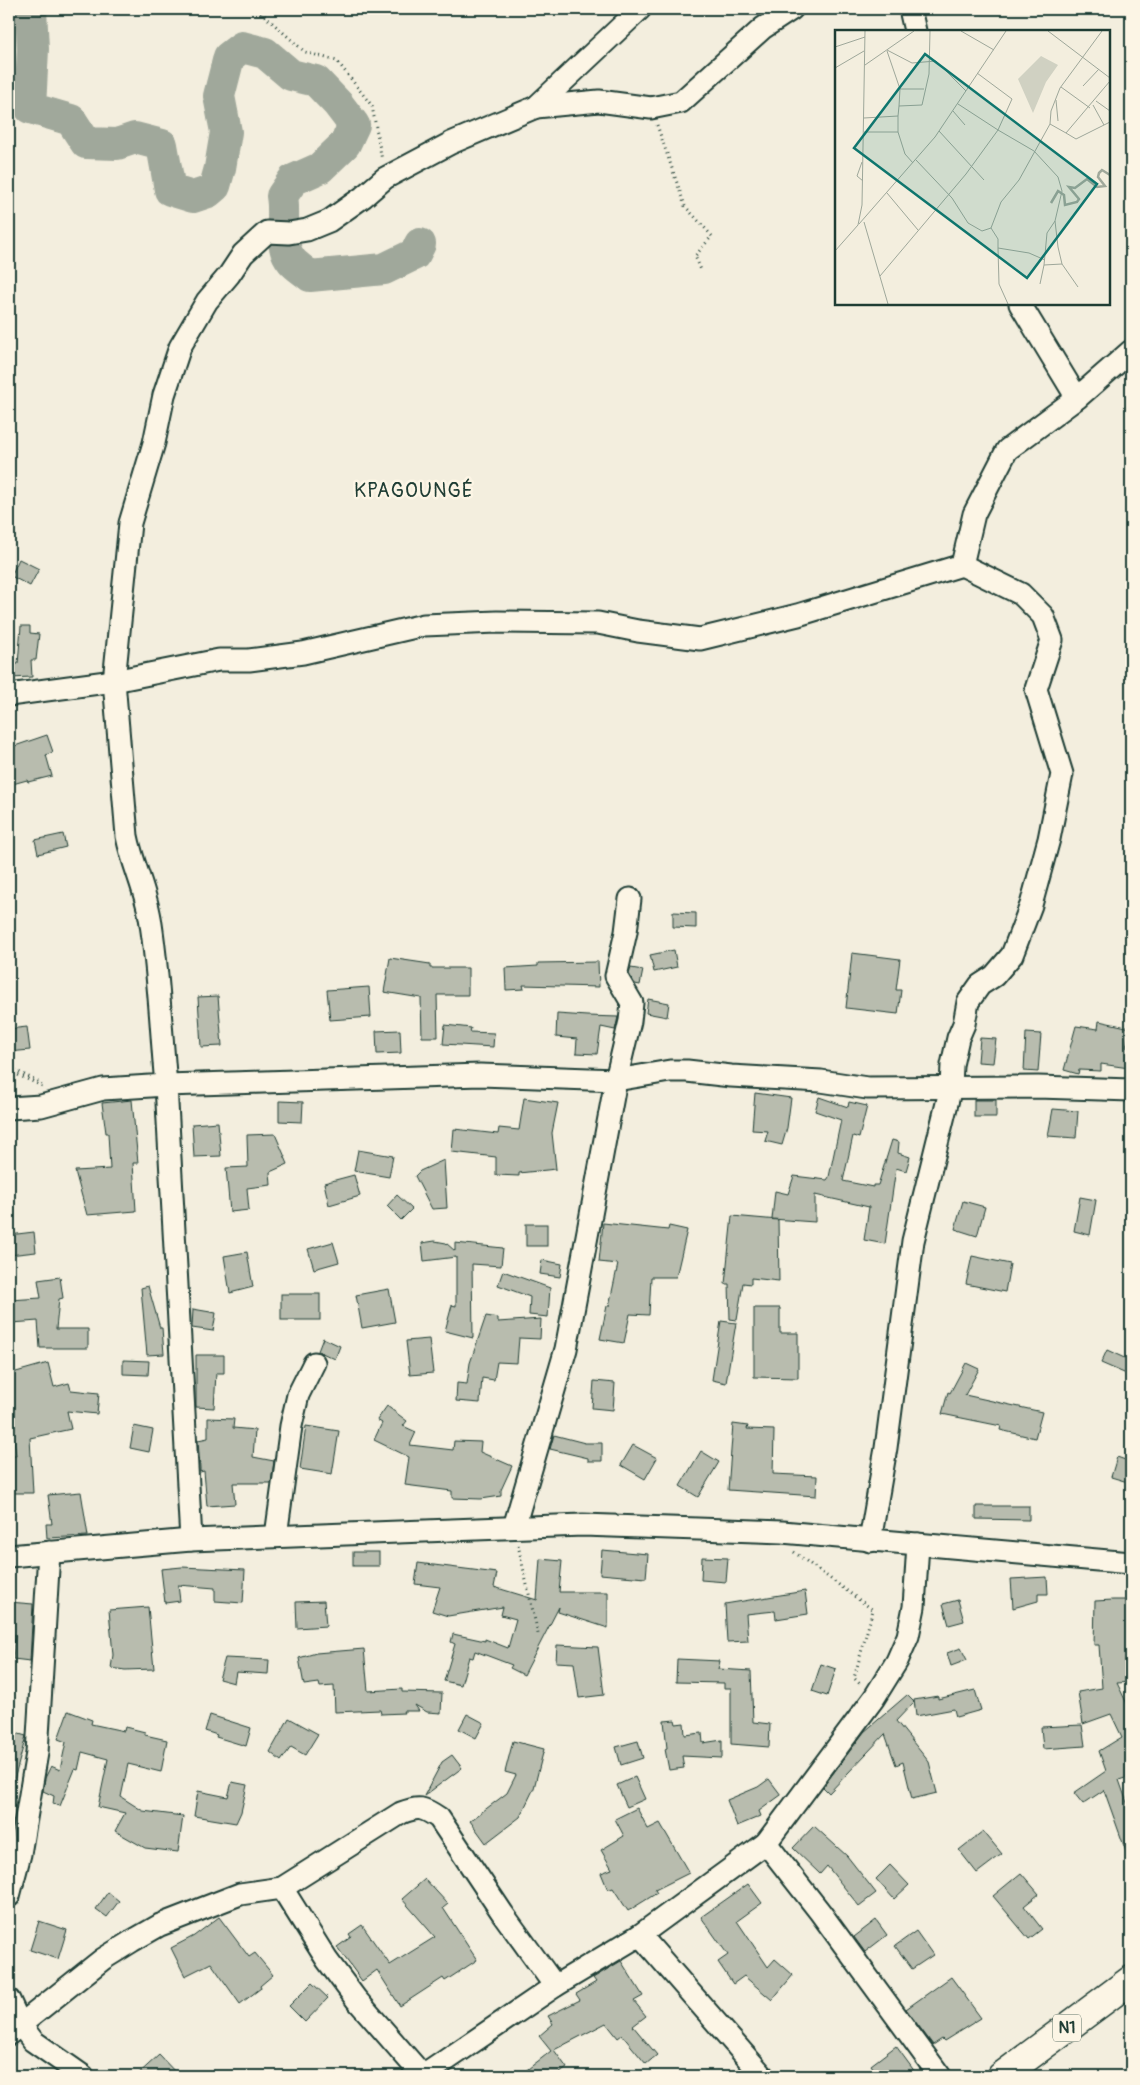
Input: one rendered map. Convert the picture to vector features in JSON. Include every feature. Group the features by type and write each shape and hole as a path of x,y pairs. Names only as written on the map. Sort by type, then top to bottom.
{"highway":[{"name":"N1","path":"1002,2076 1131,1980"}],"street":[{"path":"536,107 640,9"},
{"path":"191,1540 166,1085 151,924 144,889 131,857 127,836 114,681 130,523 154,443 164,395 180,347 207,301 229,275 243,254 267,232 289,233 307,230 329,220 363,197 385,178 451,143 536,107 599,102 651,108 681,102 762,28 792,9"},
{"path":"910,9 914,30"},
{"path":"1021,305 1077,398"},
{"path":"962,565 974,514 1007,450 1077,398 1131,351"},
{"path":"9,695 114,681 219,660 249,660 303,654 424,626 497,622 598,623 638,632 700,639 798,615 962,565 1021,594 1044,616 1052,640 1036,689 1062,774 1049,839 1031,905 1012,955 994,976 980,985 968,1002 964,1024 958,1038 952,1065 950,1087 913,1241 886,1448 870,1540"},
{"path":"514,1527 566,1348 616,1080 630,1021 632,1003 616,976 626,932 630,899"},
{"path":"9,1108 41,1106 102,1089 166,1085 480,1075 616,1080 670,1071 821,1081 868,1088 1038,1087 1131,1090"},
{"path":"276,1536 291,1426 298,1395 314,1362"},
{"path":"9,1556 191,1540 582,1525 765,1532 1131,1563"},
{"path":"282,1888 327,1960 356,1999 423,2076 555,1986 640,1935 766,1843 874,1698 897,1661 908,1636 914,1607 918,1544"},
{"path":"9,1896 20,1854 37,1753 49,1552"},
{"path":"14,2029 103,1959 160,1925 240,1894 282,1888 401,1812 415,1807 426,1809 439,1818 503,1914 555,1986"},
{"path":"766,1843 820,1912 940,2076"},
{"path":"640,1935 763,2076"},
{"path":"9,2000 14,2029 83,2076"}],"path":[{"path":"257,9 305,52 337,61 372,106 385,178"},
{"path":"651,108 685,206 712,236 695,256 701,270"},
{"path":"514,1527 538,1634"},
{"path":"765,1532 873,1610 854,1678 874,1698"}],"building":[{"path":"19,559 39,569 30,586 11,576"},
{"path":"21,626 30,626 30,633 39,634 36,660 31,660 32,677 10,678 9,664 18,664"},
{"path":"47,735 53,752 46,755 52,776 9,785 9,748"},
{"path":"63,834 66,847 38,854 35,840"},
{"path":"673,912 696,913 696,928 673,927"},
{"path":"674,950 677,967 654,972 650,955"},
{"path":"852,953 900,959 896,990 901,990 898,1014 846,1008"},
{"path":"390,958 430,964 430,968 468,968 468,995 437,995 438,1037 422,1037 421,998 384,992"},
{"path":"598,962 599,987 523,985 524,989 506,990 505,968 538,966 538,963"},
{"path":"631,968 643,970 640,985 635,984 629,974"},
{"path":"369,987 371,1017 330,1020 327,990"},
{"path":"218,996 222,1046 201,1047 198,997"},
{"path":"648,999 669,1003 667,1017 646,1013"},
{"path":"557,1014 618,1017 615,1030 601,1027 597,1054 576,1053 577,1039 556,1037"},
{"path":"1099,1021 1131,1028 1126,1047 1131,1048 1129,1068 1101,1064 1101,1071 1079,1070 1078,1074 1064,1070 1076,1026 1098,1029"},
{"path":"445,1025 471,1028 470,1032 494,1033 493,1047 443,1044"},
{"path":"27,1027 30,1050 9,1052 9,1029"},
{"path":"400,1030 401,1053 377,1054 376,1031"},
{"path":"1026,1033 1041,1034 1038,1072 1024,1071"},
{"path":"980,1038 996,1039 993,1063 978,1062"},
{"path":"755,1093 791,1098 787,1128 782,1145 765,1141 768,1131 752,1130"},
{"path":"819,1097 848,1107 849,1102 867,1106 859,1138 853,1136 843,1181 873,1187 873,1185 878,1185 892,1140 899,1142 898,1153 910,1157 906,1171 896,1168 885,1244 864,1240 869,1207 815,1195 815,1222 772,1219 775,1191 788,1194 794,1176 827,1180 829,1177 841,1120 815,1111"},
{"path":"524,1098 558,1103 552,1133 556,1169 519,1173 519,1176 496,1175 496,1157 452,1152 454,1129 498,1134 499,1128 519,1130"},
{"path":"132,1100 138,1163 133,1163 136,1211 87,1215 75,1171 110,1169 108,1133 106,1133 102,1103"},
{"path":"974,1100 996,1100 996,1117 974,1117"},
{"path":"279,1101 303,1102 302,1122 279,1121"},
{"path":"1053,1109 1078,1111 1076,1138 1048,1136"},
{"path":"218,1122 221,1156 194,1157 192,1124"},
{"path":"275,1134 288,1164 270,1172 271,1185 247,1188 249,1210 230,1212 226,1168 248,1167 247,1135"},
{"path":"358,1150 393,1156 389,1177 354,1171"},
{"path":"444,1160 447,1208 432,1209 415,1176 420,1171"},
{"path":"354,1175 360,1196 329,1205 324,1183"},
{"path":"397,1195 412,1209 401,1220 387,1206"},
{"path":"1080,1197 1096,1200 1090,1235 1074,1231"},
{"path":"963,1201 985,1207 977,1236 955,1229"},
{"path":"732,1216 778,1220 779,1281 751,1278 751,1284 743,1283 737,1320 730,1319 729,1284 725,1284"},
{"path":"603,1223 668,1230 669,1226 687,1230 676,1277 651,1277 649,1315 630,1314 624,1343 600,1339 618,1264 599,1262"},
{"path":"526,1224 547,1224 547,1246 526,1246"},
{"path":"34,1232 36,1252 9,1255 9,1235"},
{"path":"435,1241 446,1243 455,1251 455,1243 503,1248 501,1266 472,1264 473,1338 445,1331 452,1305 456,1306 456,1257 424,1261 422,1243"},
{"path":"333,1242 339,1262 314,1269 308,1249"},
{"path":"247,1252 253,1287 230,1293 224,1256"},
{"path":"972,1256 1010,1264 1005,1292 966,1284"},
{"path":"542,1260 562,1264 560,1277 540,1274"},
{"path":"503,1271 550,1288 548,1317 529,1315 530,1297 498,1285"},
{"path":"60,1277 63,1298 59,1299 56,1329 88,1329 88,1348 40,1348 38,1321 12,1323 10,1300 41,1298 38,1280"},
{"path":"148,1286 160,1328 162,1328 164,1354 147,1355 141,1288"},
{"path":"389,1289 395,1322 362,1328 356,1295"},
{"path":"281,1294 320,1294 320,1320 281,1320"},
{"path":"754,1308 780,1308 780,1333 798,1333 798,1378 754,1377"},
{"path":"193,1309 216,1313 213,1331 192,1328"},
{"path":"486,1316 498,1318 498,1322 541,1319 540,1339 519,1338 517,1363 497,1362 494,1380 482,1378 480,1403 456,1401 457,1383 467,1384 470,1363"},
{"path":"721,1321 736,1323 726,1383 712,1380"},
{"path":"323,1338 340,1346 335,1359 318,1351"},
{"path":"429,1339 433,1373 410,1375 406,1341"},
{"path":"1107,1350 1131,1361 1131,1376 1101,1363"},
{"path":"196,1355 224,1355 224,1373 216,1373 214,1408 196,1407"},
{"path":"123,1360 149,1361 148,1375 123,1374"},
{"path":"48,1363 54,1387 69,1383 71,1390 99,1393 97,1414 67,1411 71,1429 30,1438 33,1493 9,1493 9,1456 16,1456 12,1422 9,1422 9,1374"},
{"path":"966,1363 979,1369 965,1395 1042,1412 1035,1438 1000,1430 1001,1426 942,1414 948,1392 950,1393"},
{"path":"594,1381 615,1383 613,1410 592,1408"},
{"path":"387,1406 407,1421 403,1426 416,1432 410,1445 453,1450 454,1441 481,1442 480,1452 512,1466 501,1490 501,1496 481,1499 452,1498 452,1491 405,1485 409,1457 374,1440 382,1423 377,1420"},
{"path":"208,1418 234,1419 233,1428 255,1430 253,1457 274,1461 271,1483 233,1483 235,1504 207,1506 204,1471 200,1472 198,1440 208,1438"},
{"path":"733,1424 748,1426 747,1429 774,1430 773,1474 817,1476 816,1496 728,1490"},
{"path":"134,1426 153,1430 149,1452 130,1448"},
{"path":"306,1426 339,1431 332,1474 300,1469"},
{"path":"554,1435 585,1443 602,1443 602,1461 588,1461 588,1458 550,1449"},
{"path":"633,1445 657,1458 645,1479 621,1465"},
{"path":"701,1451 719,1462 698,1497 680,1486"},
{"path":"1117,1457 1131,1462 1131,1483 1111,1477"},
{"path":"81,1492 88,1536 47,1538 46,1524 52,1524 48,1495"},
{"path":"976,1506 1029,1506 1029,1520 976,1519"},
{"path":"602,1550 648,1554 646,1578 600,1574"},
{"path":"353,1552 379,1552 379,1566 353,1566"},
{"path":"702,1557 728,1558 726,1582 701,1580"},
{"path":"540,1559 562,1561 559,1592 608,1592 608,1628 558,1612 559,1607 524,1675 510,1668 512,1665 475,1651 473,1658 469,1657 461,1685 444,1681 455,1644 451,1642 453,1634 485,1641 485,1639 508,1648 516,1619 501,1615 503,1607 448,1616 432,1611 440,1587 415,1584 418,1563 497,1573 494,1587 537,1600"},
{"path":"182,1567 245,1570 243,1603 215,1601 215,1588 178,1585 180,1601 165,1603 161,1569"},
{"path":"1047,1577 1048,1594 1038,1594 1038,1601 1013,1608 1011,1579"},
{"path":"805,1591 808,1614 776,1619 775,1611 746,1614 748,1641 727,1642 725,1604"},
{"path":"958,1600 964,1621 949,1625 943,1604"},
{"path":"1130,1600 1131,1625 1126,1625 1131,1682 1117,1683 1131,1712 1131,1776 1119,1780 1131,1814 1131,1860 1129,1860 1104,1790 1083,1804 1074,1793 1106,1771 1099,1751 1122,1737 1111,1714 1083,1724 1078,1692 1102,1688 1099,1645 1094,1645 1095,1601"},
{"path":"324,1601 326,1626 297,1628 296,1602"},
{"path":"9,1602 33,1604 30,1661 13,1659 15,1635 9,1634"},
{"path":"148,1607 154,1669 125,1670 111,1668 113,1655 109,1610"},
{"path":"557,1645 598,1647 604,1695 579,1698 574,1663 556,1662"},
{"path":"961,1648 967,1660 951,1666 947,1653"},
{"path":"364,1649 368,1691 402,1689 402,1692 442,1693 441,1713 427,1712 415,1705 419,1711 381,1714 380,1710 335,1712 334,1686 320,1687 319,1683 304,1685 299,1658 316,1653"},
{"path":"225,1658 269,1660 268,1674 236,1672 234,1683 219,1679"},
{"path":"677,1659 720,1661 718,1669 751,1671 753,1722 770,1724 769,1747 731,1744 731,1688 724,1688 724,1683 676,1682"},
{"path":"821,1664 836,1669 827,1696 812,1691"},
{"path":"975,1690 981,1710 956,1717 954,1709 916,1716 914,1700 938,1696 938,1699"},
{"path":"907,1695 914,1702 896,1721 929,1762 937,1793 912,1799 903,1762 896,1765 885,1734 829,1793 823,1787 864,1732"},
{"path":"68,1711 92,1720 91,1724 124,1731 125,1727 145,1732 145,1735 167,1740 161,1772 128,1764 121,1797 143,1811 183,1816 178,1852 145,1848 115,1831 125,1813 98,1807 108,1759 82,1752 78,1770 75,1769 60,1806 53,1804 54,1796 43,1791 45,1778 51,1766 60,1770 66,1742 58,1739"},
{"path":"467,1714 484,1723 476,1738 459,1729"},
{"path":"210,1715 251,1728 246,1746 216,1737 217,1735 205,1731"},
{"path":"289,1718 318,1734 305,1755 291,1747 281,1761 270,1752"},
{"path":"675,1720 676,1724 684,1723 685,1735 702,1733 703,1743 722,1740 722,1758 682,1756 684,1768 669,1770 665,1749 667,1748 664,1721"},
{"path":"1082,1725 1085,1746 1043,1749 1041,1727"},
{"path":"9,1731 26,1736 13,1784 9,1783"},
{"path":"513,1741 544,1749 534,1788 520,1817 486,1843 470,1821 507,1793 516,1775 505,1772"},
{"path":"638,1741 643,1758 621,1765 616,1747"},
{"path":"452,1755 462,1768 424,1796 442,1762"},
{"path":"635,1777 645,1799 627,1807 617,1785"},
{"path":"769,1779 781,1795 759,1811 761,1816 737,1826 727,1800 758,1787"},
{"path":"232,1782 247,1785 241,1812 236,1823 194,1816 198,1791 228,1797"},
{"path":"637,1808 648,1829 660,1823 689,1873 655,1890 657,1893 628,1911 613,1888 608,1890 601,1873 612,1869 601,1850 624,1836 615,1819"},
{"path":"814,1826 847,1856 876,1893 859,1906 827,1866 820,1874 793,1848"},
{"path":"983,1831 1002,1854 977,1873 959,1850"},
{"path":"890,1865 909,1885 894,1899 876,1879"},
{"path":"1021,1873 1039,1894 1024,1906 1042,1929 1029,1939 993,1896"},
{"path":"425,1879 448,1904 443,1908 477,1960 445,1981 443,1978 400,2006 377,1970 362,1981 337,1947 351,1937 349,1934 362,1925 390,1965 435,1937 402,1899"},
{"path":"748,1884 762,1903 737,1921 768,1967 775,1959 793,1975 772,2000 744,1976 733,1984 718,1962 728,1955 701,1917"},
{"path":"108,1892 119,1901 107,1917 96,1909"},
{"path":"219,1917 249,1957 255,1953 273,1975 260,1986 261,1988 240,2004 211,1963 185,1976 171,1948 194,1936"},
{"path":"876,1920 887,1935 865,1952 854,1937"},
{"path":"39,1921 67,1930 58,1959 30,1950"},
{"path":"916,1931 933,1955 912,1969 895,1946"},
{"path":"621,1961 643,1996 634,2001 646,2016 633,2026 657,2055 646,2064 622,2035 618,2038 606,2023 554,2050 567,2068 556,2076 519,2076 551,2051 539,2036 553,2024 548,2016 580,2000 576,1994 596,1982 593,1978"},
{"path":"951,1977 981,2018 944,2041 942,2039 933,2045 906,2009"},
{"path":"312,1983 328,1998 305,2022 289,2006"},
{"path":"896,2046 918,2076 879,2076 871,2065"},
{"path":"159,2055 179,2076 136,2076"}],"waterway":[{"path":"31,9 33,49 30,108 71,120 86,143 117,144 135,138 162,145 170,190 193,197 208,192 215,186 226,132 219,96 229,57 242,47 265,53 291,75 316,81 338,104 354,125 345,144 320,168 293,180 282,196 283,238 287,254 292,261 310,276 384,269 415,254 420,244"}],"district":[{"name":"KPAGOUNGÉ","path":"414,490"}]}
